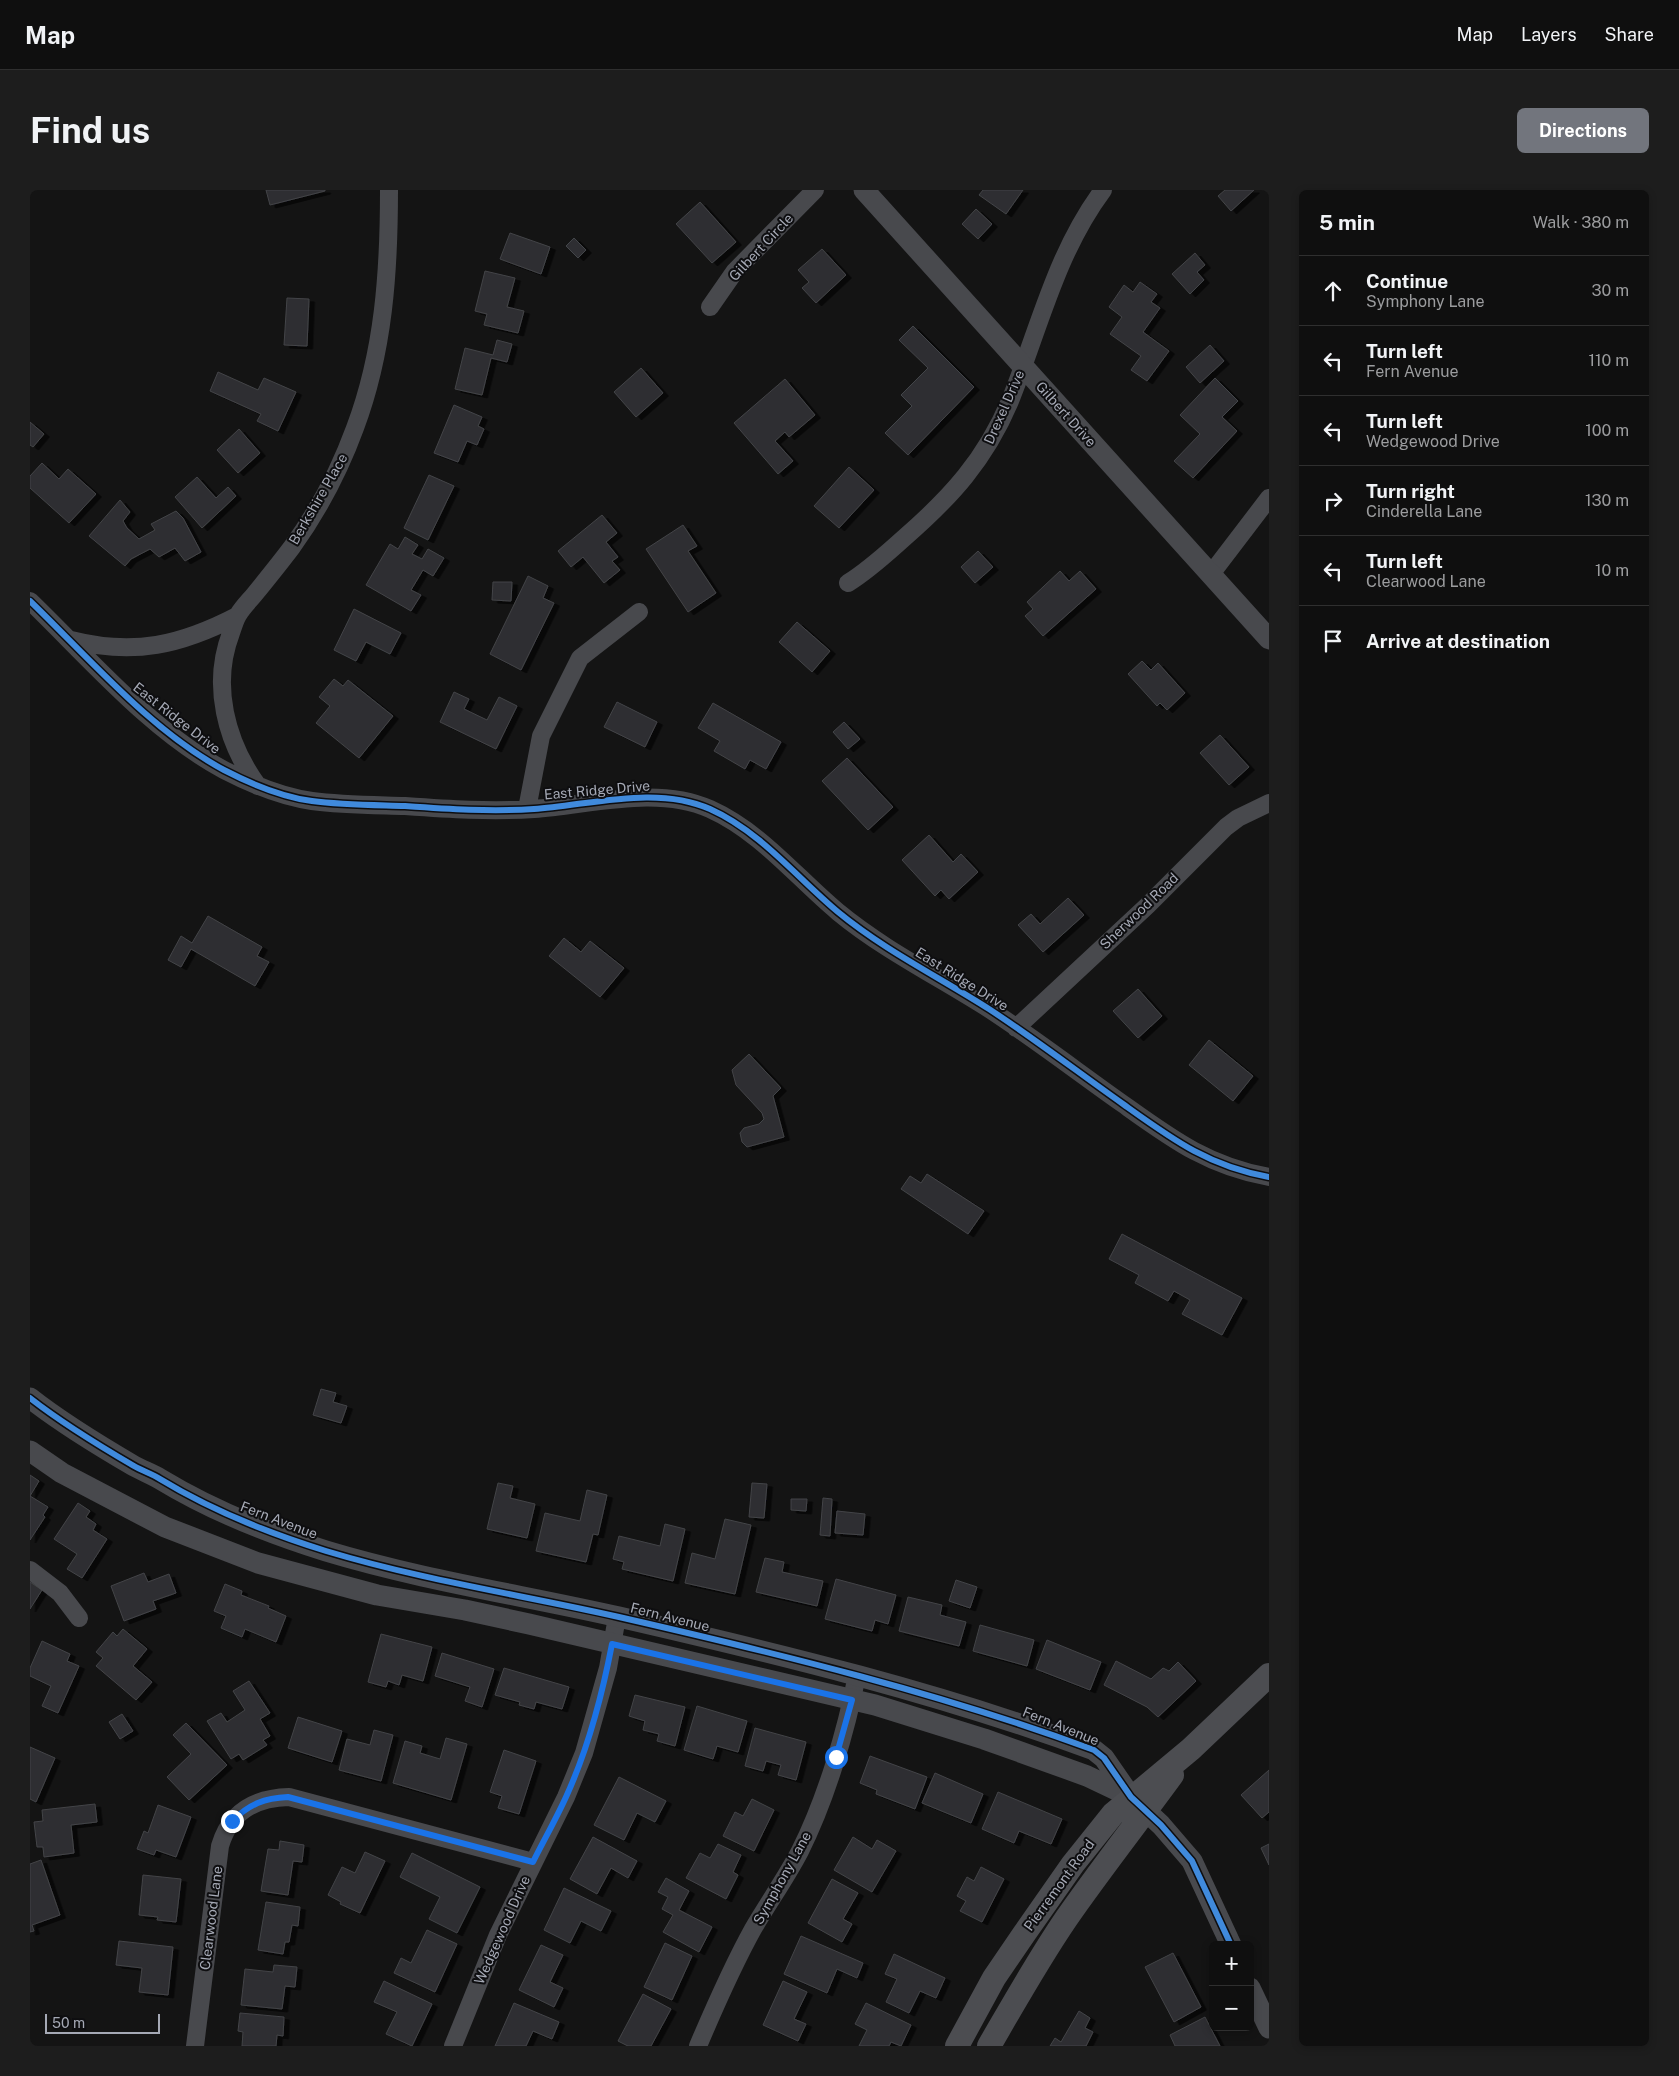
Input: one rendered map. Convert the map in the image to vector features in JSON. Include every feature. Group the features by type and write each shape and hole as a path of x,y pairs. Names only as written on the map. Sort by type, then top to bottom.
{"main road":[{"name":"Pierremont Road","path":"957,2046 994,1978 1073,1864 1113,1814 1138,1804 1191,1749 1269,1675"},
{"name":"Pierremont Road","path":"989,2046 1033,1969 1129,1831 1138,1804"}],"street":[{"name":"Berkshire Place","path":"258,786 234,746 223,703 224,658 238,616 278,566 307,524 334,477 356,427 372,376 384,313 390,190"},
{"name":"Gilbert Circle","path":"710,307 735,271 815,190"},
{"name":"Gilbert Drive","path":"864,190 1269,639"},
{"name":"Drexel Drive","path":"848,582 876,564 933,512 960,484 987,446 1009,402 1063,257 1103,190"},
{"path":"1211,574 1269,498"},
{"name":"East Ridge Drive","path":"30,601 109,679 185,744 222,769 258,786 311,801 439,808 527,809 570,806 648,796 678,799 706,807 727,817 762,841 839,912 869,935 991,1011 1180,1145 1228,1168 1269,1177"},
{"path":"527,809 541,736 580,658 638,612"},
{"name":"Berkshire Place","path":"71,640 107,647 124,648 158,645 207,631 238,616"},
{"name":"Sherwood Road","path":"1016,1028 1148,904 1226,827 1238,818 1269,803"},
{"name":"Fern Avenue","path":"30,1398 78,1433 173,1488 260,1528 325,1551 392,1569 511,1596 617,1617 857,1675 980,1709 1094,1750 1104,1758 1138,1804 1161,1825 1192,1861 1228,1941"},
{"name":"Fern Avenue","path":"30,1450 62,1473 165,1528 258,1563 377,1595 474,1612 852,1700 984,1739 1087,1776 1138,1804"},
{"path":"30,1570 60,1593 79,1618"},
{"name":"Wedgewood Drive","path":"453,2046 498,1935 566,1797 584,1753 593,1725 617,1617"},
{"name":"Symphony Lane","path":"698,2046 730,1974 753,1929 789,1872 810,1829 836,1757 857,1675"},
{"name":"Clearwood Lane","path":"195,2046 220,1846 232,1821 246,1808 272,1798 288,1797 533,1862"},
{"path":"1254,1996 1269,2028"}],"building":[{"path":"266,190 325,190 325,191 270,205"},
{"path":"983,190 1023,190 1006,214 979,195"},
{"path":"1225,190 1254,190 1231,211 1218,196"},
{"path":"700,202 736,242 712,263 676,224"},
{"path":"976,209 992,224 978,239 962,224"},
{"path":"510,233 550,247 541,274 500,259"},
{"path":"574,238 586,250 578,258 566,246"},
{"path":"822,249 846,275 816,303 802,288 809,282 798,270"},
{"path":"1195,253 1205,265 1197,272 1204,280 1190,294 1172,274"},
{"path":"485,271 515,278 507,307 524,311 518,333 484,325 487,314 475,311"},
{"path":"1140,282 1157,294 1151,302 1160,308 1143,332 1169,351 1147,381 1131,370 1141,356 1110,334 1122,317 1109,307 1124,285 1133,292"},
{"path":"287,298 309,299 307,346 284,345"},
{"path":"913,326 974,387 908,455 885,433 912,406 901,395 928,368 899,340"},
{"path":"497,340 512,344 507,362 491,358 482,395 455,389 465,348 493,355"},
{"path":"1210,345 1224,361 1200,383 1186,367"},
{"path":"641,368 663,393 636,417 614,392"},
{"path":"218,372 258,390 264,378 296,392 278,431 257,421 261,414 210,391"},
{"path":"1215,378 1238,401 1222,417 1237,431 1193,478 1174,461 1200,434 1180,415"},
{"path":"785,379 815,415 789,437 785,432 775,441 793,461 778,474 734,423"},
{"path":"454,405 482,417 478,426 484,429 477,445 467,441 458,462 434,453"},
{"path":"30,422 44,434 33,447 30,445"},
{"path":"239,429 260,453 238,473 217,450"},
{"path":"42,463 59,479 68,469 96,494 69,523 30,488 30,476"},
{"path":"849,467 874,490 839,528 814,506"},
{"path":"429,475 454,486 428,540 404,528"},
{"path":"197,477 216,498 228,487 236,496 202,528 175,497"},
{"path":"120,500 130,512 123,521 127,528 139,539 155,530 151,524 176,511 183,518 201,552 185,561 175,548 159,557 150,549 131,559 125,566 89,536"},
{"path":"602,515 617,533 606,542 618,557 612,561 620,570 604,583 583,557 571,567 558,551"},
{"path":"683,525 697,546 688,551 716,593 688,612 646,549"},
{"path":"405,537 418,545 412,554 422,559 428,549 444,558 433,576 423,570 411,590 421,595 411,611 366,585 390,544 398,549"},
{"path":"978,551 993,567 975,583 961,567"},
{"path":"1060,571 1069,581 1080,571 1096,589 1043,636 1025,616 1033,609 1027,602"},
{"path":"528,576 548,586 543,598 554,603 521,670 490,654"},
{"path":"493,582 512,582 511,601 492,600"},
{"path":"354,609 401,633 390,654 366,642 356,661 334,650"},
{"path":"797,622 830,651 812,672 779,642"},
{"path":"1142,661 1151,670 1158,663 1185,693 1167,710 1160,703 1157,706 1128,674"},
{"path":"334,679 343,686 348,680 393,716 359,758 316,723 330,706 319,697"},
{"path":"454,692 469,699 464,709 487,720 499,697 517,706 496,749 440,722"},
{"path":"617,702 657,722 645,747 604,727"},
{"path":"713,703 781,742 766,769 750,760 745,769 714,751 720,741 698,728"},
{"path":"844,722 860,739 848,749 833,732"},
{"path":"1220,735 1249,767 1229,785 1200,753"},
{"path":"847,758 893,807 868,830 822,781"},
{"path":"929,835 953,862 961,854 978,872 949,899 941,890 935,896 902,860"},
{"path":"1068,898 1084,915 1043,952 1018,925 1031,914 1040,924"},
{"path":"208,916 262,947 257,956 269,962 255,986 191,949 181,967 168,960 181,936 192,943"},
{"path":"564,938 581,952 590,941 624,968 600,997 549,956"},
{"path":"1138,989 1162,1016 1138,1038 1113,1011"},
{"path":"1209,1040 1253,1076 1233,1101 1189,1065"},
{"path":"749,1054 781,1088 773,1096 784,1137 747,1147 742,1142 740,1133 744,1128 759,1124 764,1119 762,1113 736,1085 732,1070"},
{"path":"927,1174 984,1211 968,1234 901,1189 910,1176 921,1183"},
{"path":"1122,1234 1242,1298 1222,1335 1182,1314 1190,1300 1174,1291 1168,1301 1135,1283 1139,1275 1109,1259"},
{"path":"321,1389 336,1393 333,1402 347,1406 341,1423 313,1415"},
{"path":"30,1475 39,1481 30,1496"},
{"path":"498,1483 513,1486 510,1498 535,1504 527,1538 487,1529"},
{"path":"752,1483 767,1484 764,1518 749,1517"},
{"path":"587,1490 607,1495 598,1535 593,1534 586,1562 536,1551 545,1513 580,1521"},
{"path":"30,1496 48,1507 43,1515 45,1517 30,1540"},
{"path":"823,1498 832,1499 830,1536 820,1535"},
{"path":"791,1499 807,1499 806,1511 791,1510"},
{"path":"78,1503 90,1511 86,1517 96,1524 93,1530 107,1539 82,1578 67,1569 77,1554 54,1539"},
{"path":"837,1511 865,1514 863,1535 835,1533"},
{"path":"725,1519 751,1525 735,1594 685,1583 692,1553 715,1559"},
{"path":"665,1524 685,1529 673,1581 622,1569 624,1562 613,1559 619,1536 660,1546"},
{"path":"765,1558 784,1562 782,1572 823,1581 817,1606 756,1592"},
{"path":"144,1573 148,1582 169,1574 176,1593 153,1601 156,1609 124,1621 111,1586"},
{"path":"836,1579 896,1595 888,1624 875,1620 872,1631 825,1619"},
{"path":"956,1580 977,1587 970,1608 949,1601"},
{"path":"30,1582 42,1590 30,1609"},
{"path":"225,1584 242,1591 241,1595 269,1606 268,1608 286,1616 276,1642 245,1629 242,1637 221,1628 226,1616 214,1611"},
{"path":"908,1597 942,1605 940,1615 966,1622 959,1646 899,1631"},
{"path":"980,1625 1034,1640 1027,1666 973,1651"},
{"path":"123,1629 147,1649 133,1666 152,1682 136,1700 96,1666 103,1658 96,1652 113,1632 117,1636"},
{"path":"381,1634 432,1647 423,1681 402,1675 399,1685 388,1681 386,1687 368,1682"},
{"path":"1047,1640 1101,1662 1090,1690 1036,1669"},
{"path":"42,1641 70,1654 67,1661 79,1666 58,1713 42,1706 51,1686 30,1676 30,1668"},
{"path":"442,1653 494,1669 482,1707 465,1701 470,1687 435,1676"},
{"path":"1116,1661 1151,1679 1163,1668 1169,1671 1178,1662 1196,1681 1158,1717 1147,1707 1104,1685"},
{"path":"504,1668 569,1687 562,1709 536,1702 534,1709 519,1705 520,1702 495,1695"},
{"path":"249,1681 270,1713 260,1719 270,1736 263,1740 267,1745 243,1760 239,1754 231,1759 207,1721 221,1713 227,1722 245,1710 233,1691"},
{"path":"635,1695 685,1707 675,1746 657,1741 659,1734 643,1730 645,1721 629,1716"},
{"path":"697,1706 747,1721 738,1752 717,1746 713,1759 684,1750"},
{"path":"122,1714 133,1731 120,1739 109,1722"},
{"path":"298,1717 342,1731 332,1762 288,1748"},
{"path":"186,1723 227,1765 189,1800 167,1777 191,1754 173,1735"},
{"path":"755,1728 806,1742 796,1780 778,1775 781,1765 766,1761 763,1771 745,1766"},
{"path":"374,1730 393,1735 381,1781 339,1770 347,1739 370,1745"},
{"path":"446,1738 467,1744 451,1800 393,1783 405,1741 422,1746 420,1753 440,1759"},
{"path":"30,1747 55,1758 36,1802 30,1799"},
{"path":"504,1750 536,1761 519,1814 498,1808 502,1796 490,1792"},
{"path":"870,1756 927,1777 915,1809 876,1794 877,1790 860,1783"},
{"path":"1269,1770 1269,1812 1262,1818 1241,1795"},
{"path":"935,1773 983,1794 971,1823 922,1803"},
{"path":"619,1777 666,1801 655,1822 637,1813 624,1840 594,1825"},
{"path":"998,1792 1062,1819 1051,1844 1019,1831 1014,1843 982,1829"},
{"path":"752,1799 774,1810 754,1851 723,1836 735,1812 743,1816"},
{"path":"95,1804 97,1822 71,1825 74,1853 44,1857 43,1847 37,1847 34,1822 43,1821 42,1810"},
{"path":"158,1805 191,1817 176,1857 156,1850 154,1855 137,1849 144,1831 148,1833"},
{"path":"593,1837 637,1861 628,1878 611,1868 597,1894 570,1879"},
{"path":"853,1837 872,1849 877,1840 896,1851 872,1892 834,1870"},
{"path":"280,1841 304,1845 302,1862 293,1861 288,1895 261,1891 268,1849 279,1850"},
{"path":"718,1844 741,1855 733,1872 738,1875 726,1899 686,1878 700,1853 710,1858"},
{"path":"1269,1844 1269,1865 1261,1848"},
{"path":"365,1852 385,1861 360,1913 340,1904 341,1902 328,1895 342,1867 355,1873"},
{"path":"412,1853 480,1887 457,1933 429,1919 440,1897 400,1877"},
{"path":"41,1860 60,1915 32,1925 34,1931 30,1932 30,1864"},
{"path":"981,1867 1004,1879 982,1922 960,1911 966,1901 957,1896 967,1877 974,1881"},
{"path":"143,1875 181,1879 176,1922 157,1920 158,1917 139,1915"},
{"path":"666,1878 689,1891 679,1910 712,1927 699,1952 663,1932 673,1915 662,1909 668,1897 658,1892"},
{"path":"832,1879 858,1893 843,1919 852,1924 842,1942 808,1923"},
{"path":"564,1888 611,1911 601,1931 581,1921 570,1943 544,1930"},
{"path":"266,1902 300,1907 298,1926 292,1925 289,1942 285,1942 283,1954 258,1950"},
{"path":"427,1930 457,1944 435,1992 394,1973 401,1958 411,1963"},
{"path":"801,1936 863,1963 857,1978 837,1969 827,1993 784,1974"},
{"path":"119,1941 173,1947 168,1995 139,1992 142,1968 116,1965"},
{"path":"665,1943 692,1956 672,2000 644,1987"},
{"path":"541,1945 563,1955 550,1982 563,1988 554,2007 519,1990"},
{"path":"1173,1953 1201,2007 1174,2022 1145,1967"},
{"path":"894,1954 945,1978 936,1998 920,1991 909,2013 886,2002 897,1979 885,1974"},
{"path":"274,1965 297,1967 295,1987 285,1986 282,2009 241,2005 245,1969 273,1972"},
{"path":"384,1981 432,2004 412,2046 386,2034 397,2012 374,2002"},
{"path":"783,1981 807,1992 794,2019 806,2024 798,2041 763,2025"},
{"path":"643,1994 671,2009 651,2046 628,2046 618,2041"},
{"path":"514,2003 559,2022 552,2039 533,2031 526,2046 495,2046"},
{"path":"866,2003 911,2025 901,2046 891,2042 889,2046 859,2046 867,2030 855,2024"},
{"path":"1079,2011 1090,2018 1085,2028 1093,2032 1086,2046 1050,2046 1055,2038 1061,2042"},
{"path":"240,2013 284,2017 283,2036 277,2035 276,2046 242,2046 243,2032 238,2031"},
{"path":"1205,2017 1209,2025 1209,2031 1212,2031 1220,2046 1175,2046 1170,2035"}],"cycle path":[{"path":"30,601 122,692 171,735 197,754 224,770 278,793 312,801 469,810 534,809 646,797 690,802 710,809 746,830 762,842 838,912 874,939 1006,1020 1158,1129 1192,1150 1227,1166 1269,1177"},
{"path":"30,1398 94,1442 199,1501 240,1520 304,1544 399,1570 619,1617 799,1660 977,1710 1094,1750 1104,1758 1131,1797 1161,1825 1192,1861 1229,1941"}],"route":[{"path":"232,1821 246,1808 254,1804 272,1798 288,1797 533,1862 566,1797 584,1753 608,1668 612,1644 852,1700 836,1757"}]}
